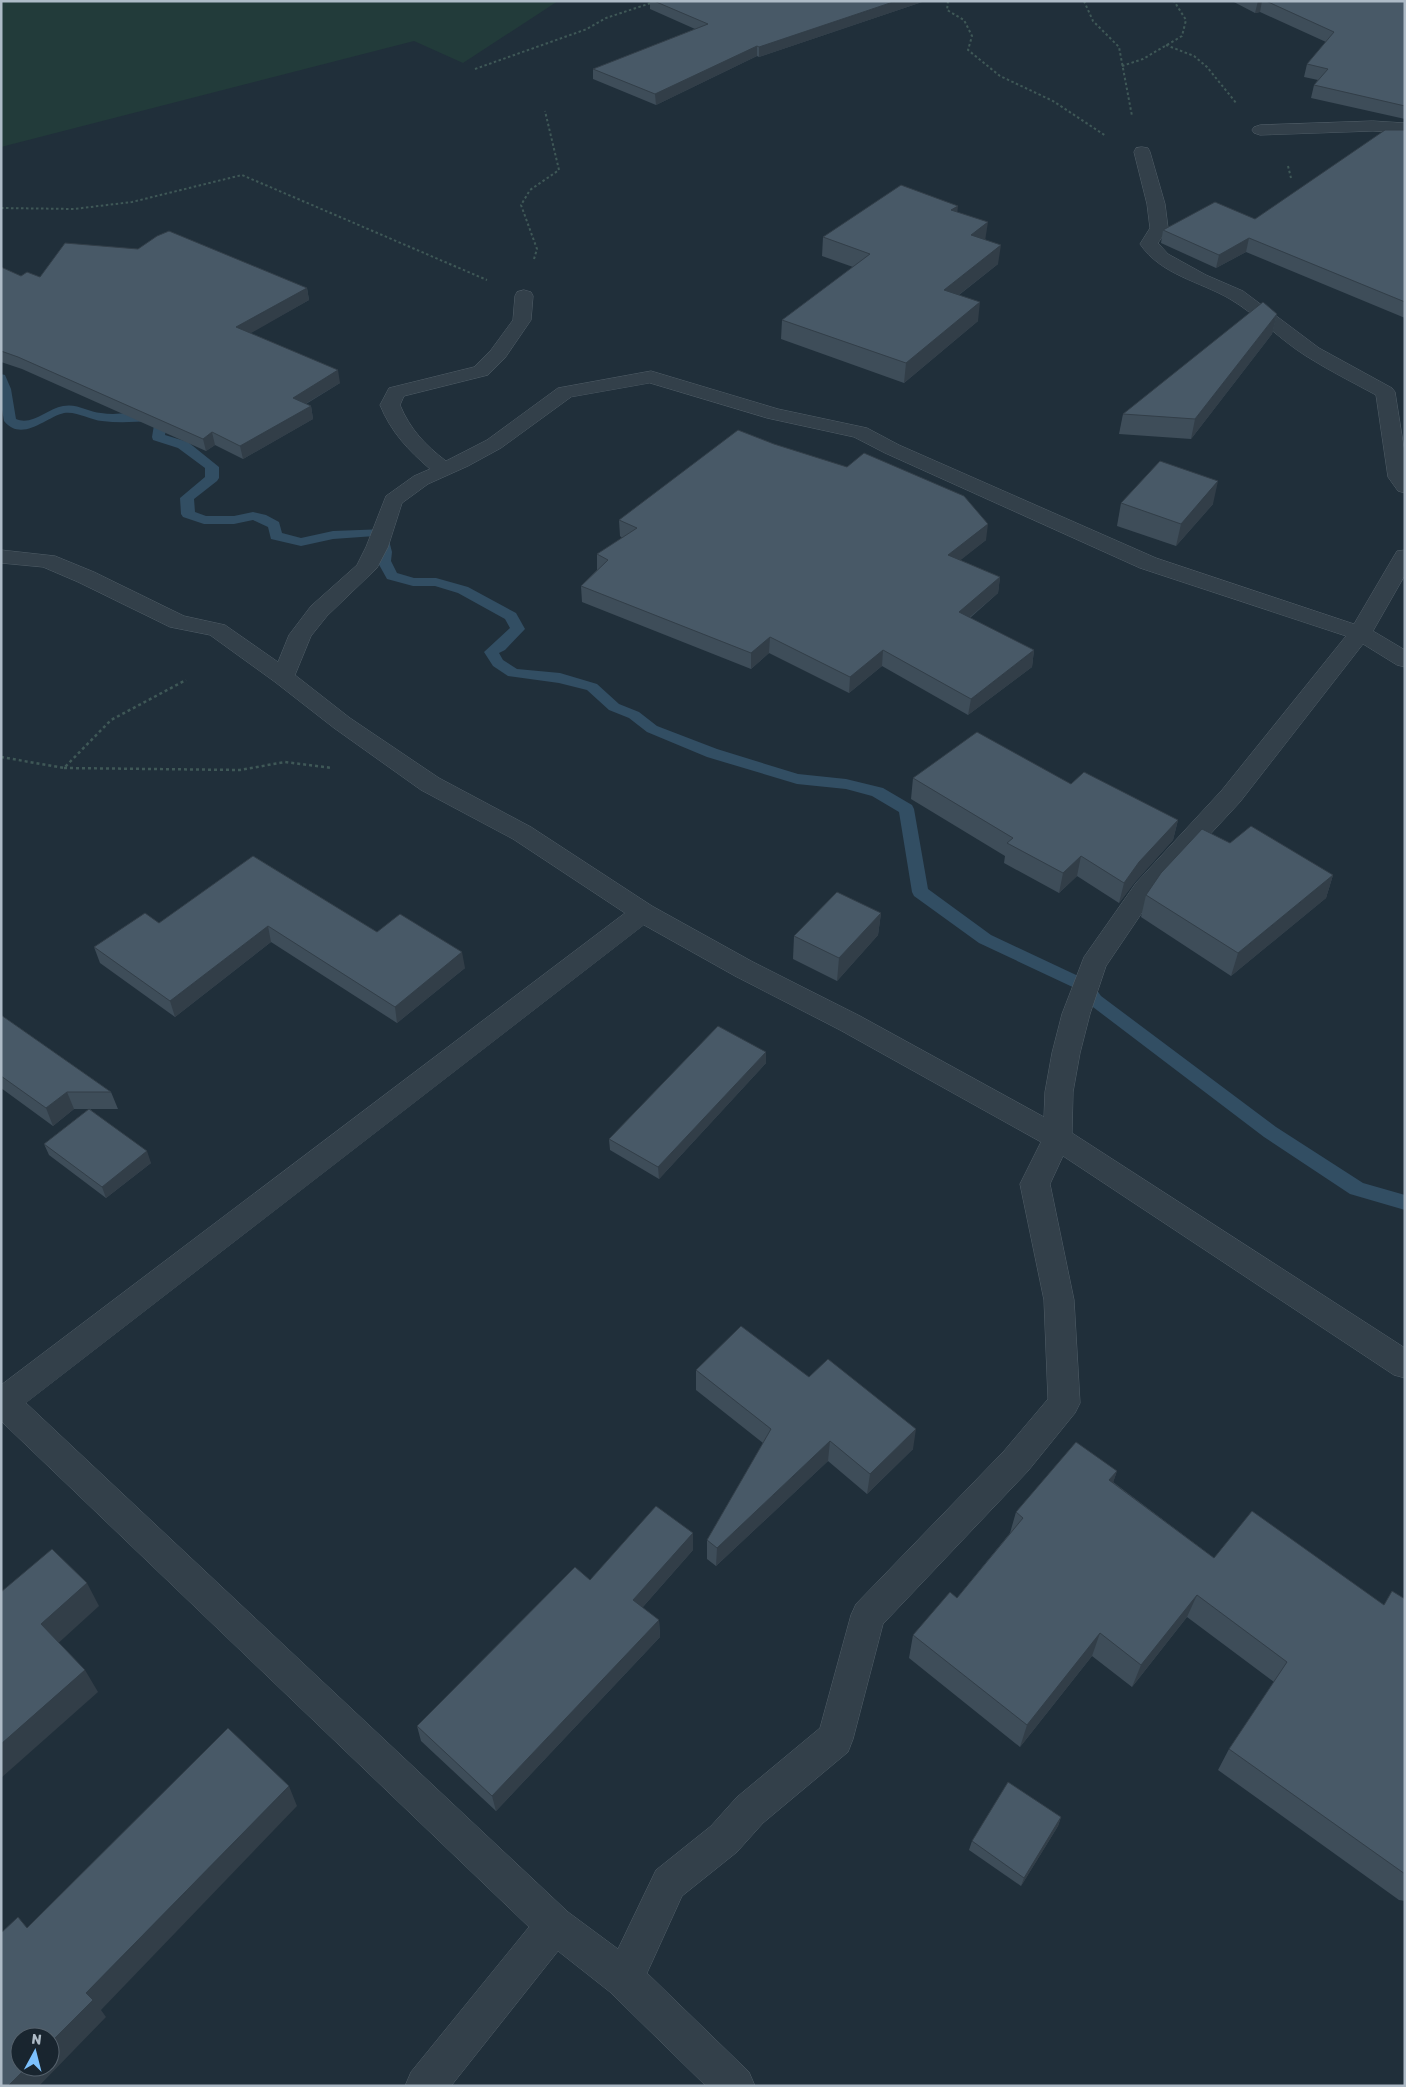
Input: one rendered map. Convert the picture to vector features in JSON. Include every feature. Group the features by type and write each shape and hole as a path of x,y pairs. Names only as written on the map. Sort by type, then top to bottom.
{"street":[{"path":"1260,130 1373,126 1405,128"},
{"path":"1143,157 1156,204 1159,228 1148,244 1162,258 1200,279 1236,294 1312,352 1385,392 1398,477 1405,487"},
{"path":"444,470 419,450 398,425 390,405 396,392 481,371 498,354 522,320 524,296"},
{"path":"283,677 300,635 318,611 366,568 376,547 393,500 421,480 494,444 565,392 651,377 774,414 860,432 892,449 1148,563 1360,633 1405,660"},
{"path":"1,556 47,561 86,577 178,622 217,630 283,677 342,723 430,784 522,833 643,913 744,969 850,1022 1057,1138 1405,1365"},
{"path":"624,1978 669,1883 724,1839 750,1810 835,1739 868,1615 1016,1461 1064,1403 1059,1300 1034,1184 1057,1138 1059,1092 1066,1053 1093,964 1114,930 1145,889 1231,796 1360,633 1405,556"},
{"path":"643,913 2,1401 555,1925 624,1978 735,2086"},
{"path":"425,2086 555,1925"}],"path":[{"path":"475,69 587,29 606,18 651,3 651,1"},
{"path":"948,1 947,10 964,20 972,36 968,50 1000,76 1053,101 1143,157"},
{"path":"1084,1 1093,21 1119,47 1133,120 1143,157"},
{"path":"1122,66 1144,59 1182,36 1186,20 1174,1"},
{"path":"1,208 74,209 132,202 242,175 524,296 537,249 521,205 530,190 559,170 545,111"},
{"path":"64,768 111,720 186,680"},
{"path":"1,757 64,768 231,770 285,762 341,769"}],"green space":[{"path":"1,1 558,1 463,63 414,41 1,147"}],"building":[{"path":"654,1 896,1 759,47 757,46 655,94 593,69 708,24"},
{"path":"1266,1 1405,1 1405,106 1314,85 1328,69 1307,64 1334,32"},
{"path":"1385,130 1405,130 1405,302 1249,238 1219,255 1163,230 1215,202 1255,219"},
{"path":"901,185 958,206 951,210 988,222 971,235 1001,245 944,290 980,302 906,363 782,320 870,254 823,237"},
{"path":"169,231 307,288 236,327 338,370 293,398 311,406 240,446 212,432 203,439 1,351 1,267 21,276 27,272 40,277 65,243 138,249 157,236"},
{"path":"1263,302 1277,314 1195,419 1123,414"},
{"path":"738,430 774,444 847,467 864,453 964,496 988,524 948,555 1000,577 959,612 1034,650 971,699 883,650 850,677 770,637 751,653 581,586 608,560 597,554 637,528 619,520"},
{"path":"1160,461 1218,481 1181,524 1121,503"},
{"path":"977,732 1071,784 1084,772 1178,820 1139,862 1124,883 1081,856 1063,873 1007,843 1013,838 913,778"},
{"path":"1251,826 1333,875 1238,953 1146,895 1161,873 1202,829 1230,843"},
{"path":"253,856 377,932 400,914 462,952 395,1007 268,926 170,1001 94,947 145,913 159,923"},
{"path":"837,892 881,913 839,958 794,936"},
{"path":"1,1015 111,1092 67,1092 46,1108 1,1076"},
{"path":"718,1026 766,1052 658,1167 609,1139"},
{"path":"89,1109 147,1151 102,1187 44,1144"},
{"path":"741,1326 809,1377 828,1359 916,1429 870,1474 830,1441 717,1548 707,1540 771,1429 696,1370"},
{"path":"1076,1442 1117,1471 1109,1480 1214,1558 1252,1511 1384,1605 1392,1591 1405,1599 1405,1874 1229,1749 1287,1662 1197,1595 1141,1665 1100,1633 1027,1725 913,1635 950,1592 957,1598 1023,1518 1016,1512"},
{"path":"656,1506 693,1533 633,1600 659,1620 492,1796 417,1726 575,1567 590,1580"},
{"path":"52,1549 87,1583 41,1624 85,1670 1,1744 1,1592"},
{"path":"228,1728 289,1786 86,1993 93,2000 60,2033 60,2027 10,2027 10,2077 17,2077 8,2086 1,2086 1,1933 18,1917 27,1928"},
{"path":"1008,1782 1061,1817 1024,1878 972,1841"}],"waterway":[{"path":"1,378 6,394 10,421 19,425 33,424 52,413 67,409 108,418 152,417 161,424 158,437 183,445 212,467 212,478 187,498 188,514 204,520 234,520 253,516 274,525 276,536 301,542 333,535 381,532 385,552 384,561 392,576 413,582 436,582 463,590 511,616 518,629 500,647 491,652 498,663 513,673 560,678 592,687 614,707 634,715 652,729 712,753 797,779 846,784 877,792 906,809 920,892 985,939 1085,986 1095,1000 1270,1132 1357,1189 1405,1203"}]}
